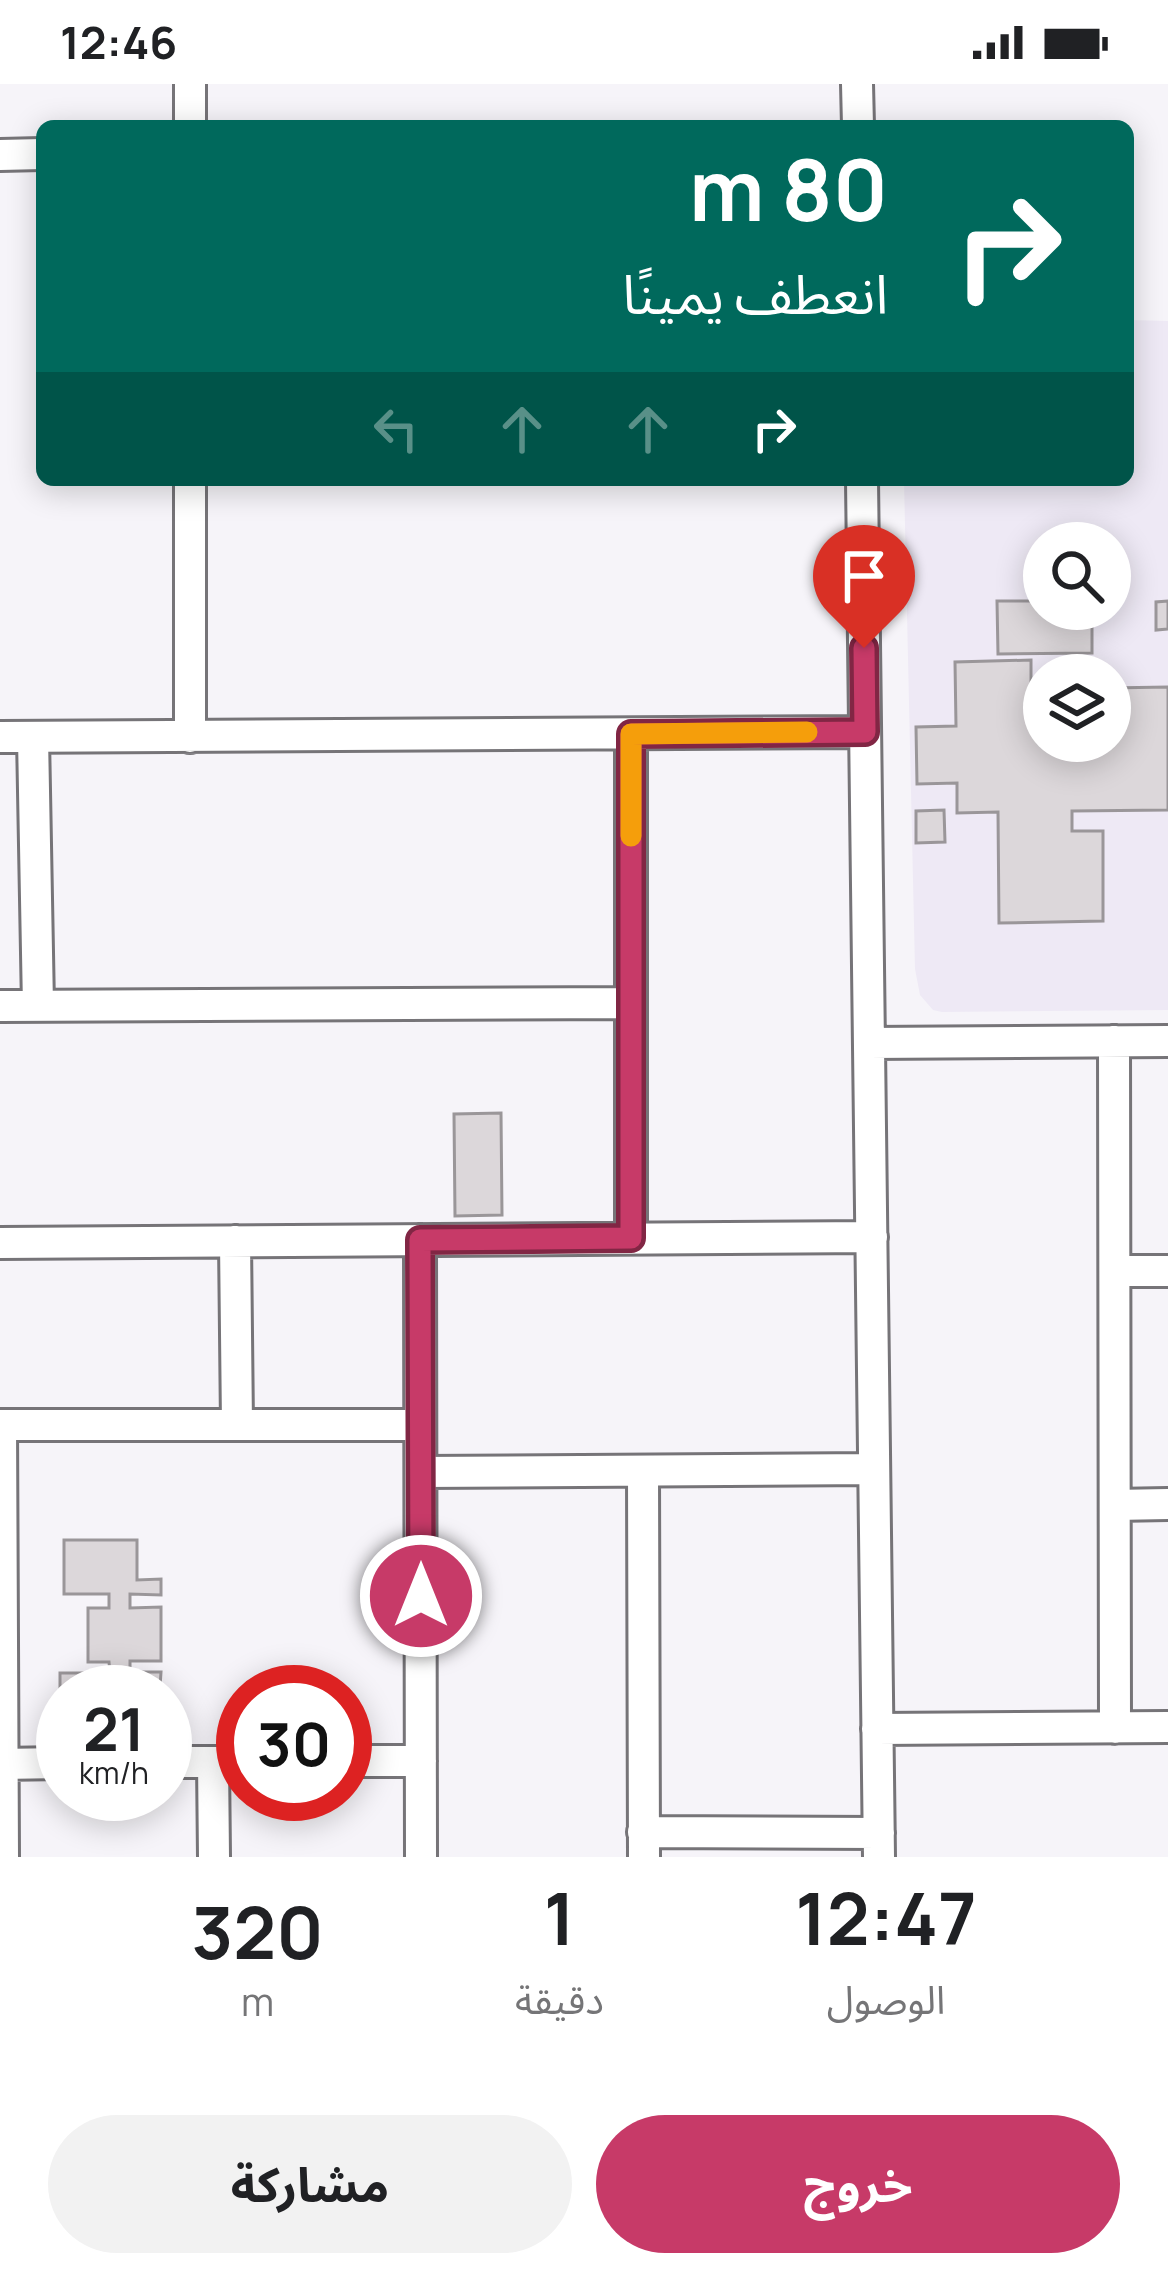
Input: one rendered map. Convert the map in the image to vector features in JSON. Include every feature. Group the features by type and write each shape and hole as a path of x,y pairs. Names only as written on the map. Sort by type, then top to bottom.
{"street":[{"path":"190,84 190,120"},
{"path":"857,84 858,120"},
{"path":"0,155 36,154"},
{"path":"190,486 190,736"},
{"path":"643,1471 644,1845 879,1845 862,486"},
{"path":"0,737 865,732"},
{"path":"631,734 631,1238"},
{"path":"33,737 38,1006"},
{"path":"0,1006 631,1003"},
{"path":"1114,1041 1115,1728"},
{"path":"869,1043 1168,1041"},
{"path":"0,1243 872,1237"},
{"path":"420,1240 422,1857"},
{"path":"235,1241 237,1425"},
{"path":"1114,1271 1168,1271"},
{"path":"3,1857 1,1425 420,1425"},
{"path":"421,1472 874,1469"},
{"path":"1115,1504 1168,1504"},
{"path":"878,1729 1168,1727"},
{"path":"372,1761 421,1761"},
{"path":"1,1764 36,1763"},
{"path":"214,1857 219,1821"}],"shaded area":[{"path":"1134,320 1168,321 1168,1010 942,1012 933,1010 920,995 915,969 904,486 1134,486"}],"building":[{"path":"997,601 1023,601 1023,630 1092,630 1092,653 998,654"},
{"path":"1168,601 1168,629 1156,630 1156,602"},
{"path":"1023,660 1023,762 1131,762 1131,688 1168,687 1168,810 1072,811 1072,831 1103,831 1103,921 999,923 998,812 957,813 957,783 917,784 916,727 956,726 955,662"},
{"path":"944,810 945,842 916,843 916,811"},
{"path":"501,1113 502,1215 455,1216 454,1114"},
{"path":"64,1540 137,1540 137,1580 161,1579 161,1595 130,1594 130,1608 161,1607 161,1661 88,1662 88,1608 109,1608 109,1594 64,1594"}],"slow traffic":[{"path":"631,836 631,734 807,732"}],"route":[{"path":"421,1596 420,1240 631,1238 631,734 865,732 864,648"}]}
